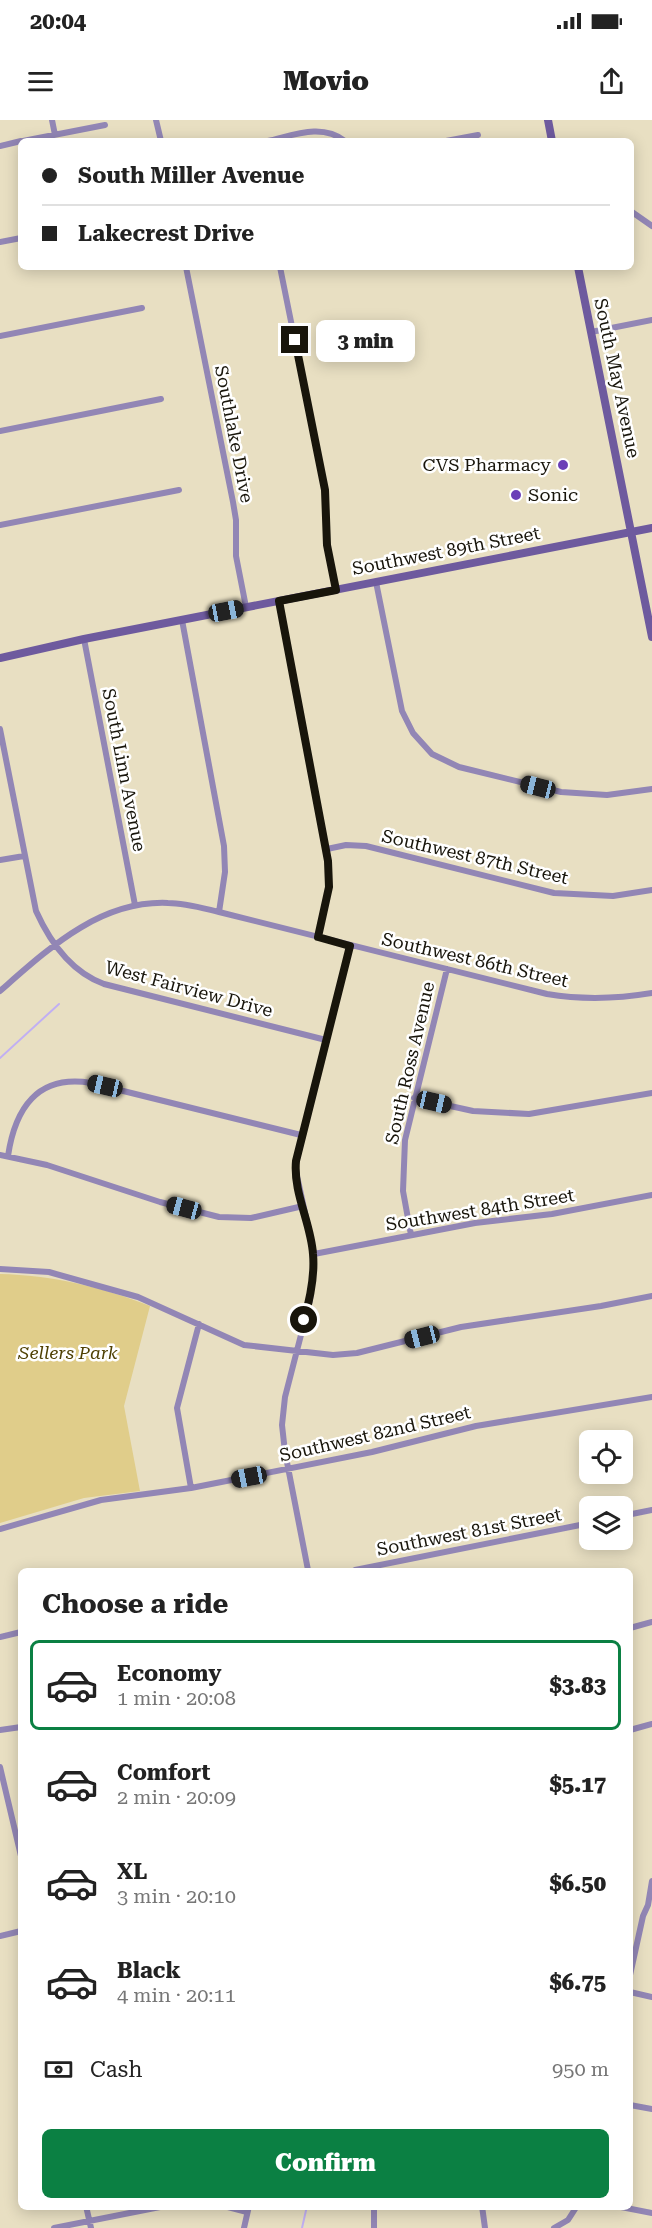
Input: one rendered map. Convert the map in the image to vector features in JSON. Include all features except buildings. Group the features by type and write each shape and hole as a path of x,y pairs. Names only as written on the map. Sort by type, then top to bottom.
{"main road":[{"path":"548,120 551,138"},
{"name":"South May Avenue","path":"579,270 652,637"},
{"name":"Southwest 89th Street","path":"0,658 84,639 652,528"}],"street":[{"path":"52,120 55,135"},
{"path":"156,120 160,138"},
{"path":"38,138 105,125"},
{"path":"284,138 320,131 331,132 340,138"},
{"path":"462,138 478,135"},
{"path":"0,146 18,142"},
{"path":"634,213 652,226"},
{"path":"0,242 18,239"},
{"name":"Southlake Drive","path":"187,270 233,502 236,520 236,555 246,607"},
{"path":"281,270 325,490 327,545 336,590"},
{"path":"0,336 142,308"},
{"path":"591,332 652,320"},
{"path":"0,431 161,399"},
{"path":"0,525 179,490"},
{"path":"376,582 400,702 408,725 432,754 459,767 561,792 607,795 652,789"},
{"path":"279,601 327,849 329,887 318,937"},
{"path":"182,620 224,846 225,872 219,912"},
{"name":"South Linn Avenue","path":"84,639 135,905"},
{"name":"West Fairview Drive","path":"0,729 36,911 56,945 71,964 104,984 326,1040"},
{"name":"Southwest 87th Street","path":"327,849 346,845 366,846 554,893 613,896 652,890"},
{"path":"0,860 24,856"},
{"name":"Southwest 86th Street","path":"0,992 70,934 99,917 135,905 169,903 219,912 562,997 603,999 652,993"},
{"path":"308,1568 283,1435 282,1413 310,1300 314,1254 295,1167 350,946"},
{"name":"South Ross Avenue","path":"411,1235 405,1203 403,1172 405,1140 447,969"},
{"path":"8,1156 15,1125 29,1101 52,1086 71,1081 98,1085 301,1136"},
{"path":"414,1098 480,1112 529,1114 652,1093"},
{"path":"0,1155 47,1165 149,1198 219,1217 251,1218 303,1206"},
{"name":"Southwest 84th Street","path":"314,1254 475,1223 552,1214 652,1195"},
{"path":"0,1269 49,1272 116,1290 150,1301 243,1346 333,1355 353,1354 460,1327 652,1296"},
{"path":"191,1488 177,1408 198,1324"},
{"name":"Southwest 82nd Street","path":"0,1529 101,1500 191,1488 372,1452 476,1426 652,1397"},
{"path":"633,1514 652,1510"},
{"name":"Southwest 81st Street","path":"365,1568 579,1525"},
{"path":"633,1627 652,1622"},
{"path":"0,1636 18,1633"},
{"path":"633,1729 652,1724"},
{"path":"0,1730 18,1727"},
{"path":"0,1767 18,1834"},
{"path":"633,1962 643,1917 650,1906 652,1881"},
{"path":"0,1936 18,1932"},
{"path":"633,1993 652,1997"},
{"path":"633,2106 652,2109"},
{"path":"633,2209 652,2213"},
{"path":"54,2228 90,2224 148,2210"},
{"path":"244,2228 248,2210"},
{"path":"374,2210 374,2228"},
{"path":"483,2210 485,2228"},
{"path":"554,2228 568,2220 574,2210"}],"green space":[{"name":"Sellers Park","path":"0,1274 76,1283 150,1306 124,1406 140,1491 84,1498 0,1523"}],"waterway":[{"path":"0,1058 59,1004"},
{"path":"302,2228 306,2210"}],"place":[{"name":"CVS Pharmacy","path":"563,465"},
{"name":"Sonic","path":"516,495"}],"route":[{"path":"295,340 325,490 327,545 336,590 279,601 327,849 329,887 318,937 350,946 295,1167 314,1254 312,1287 304,1320"}]}
